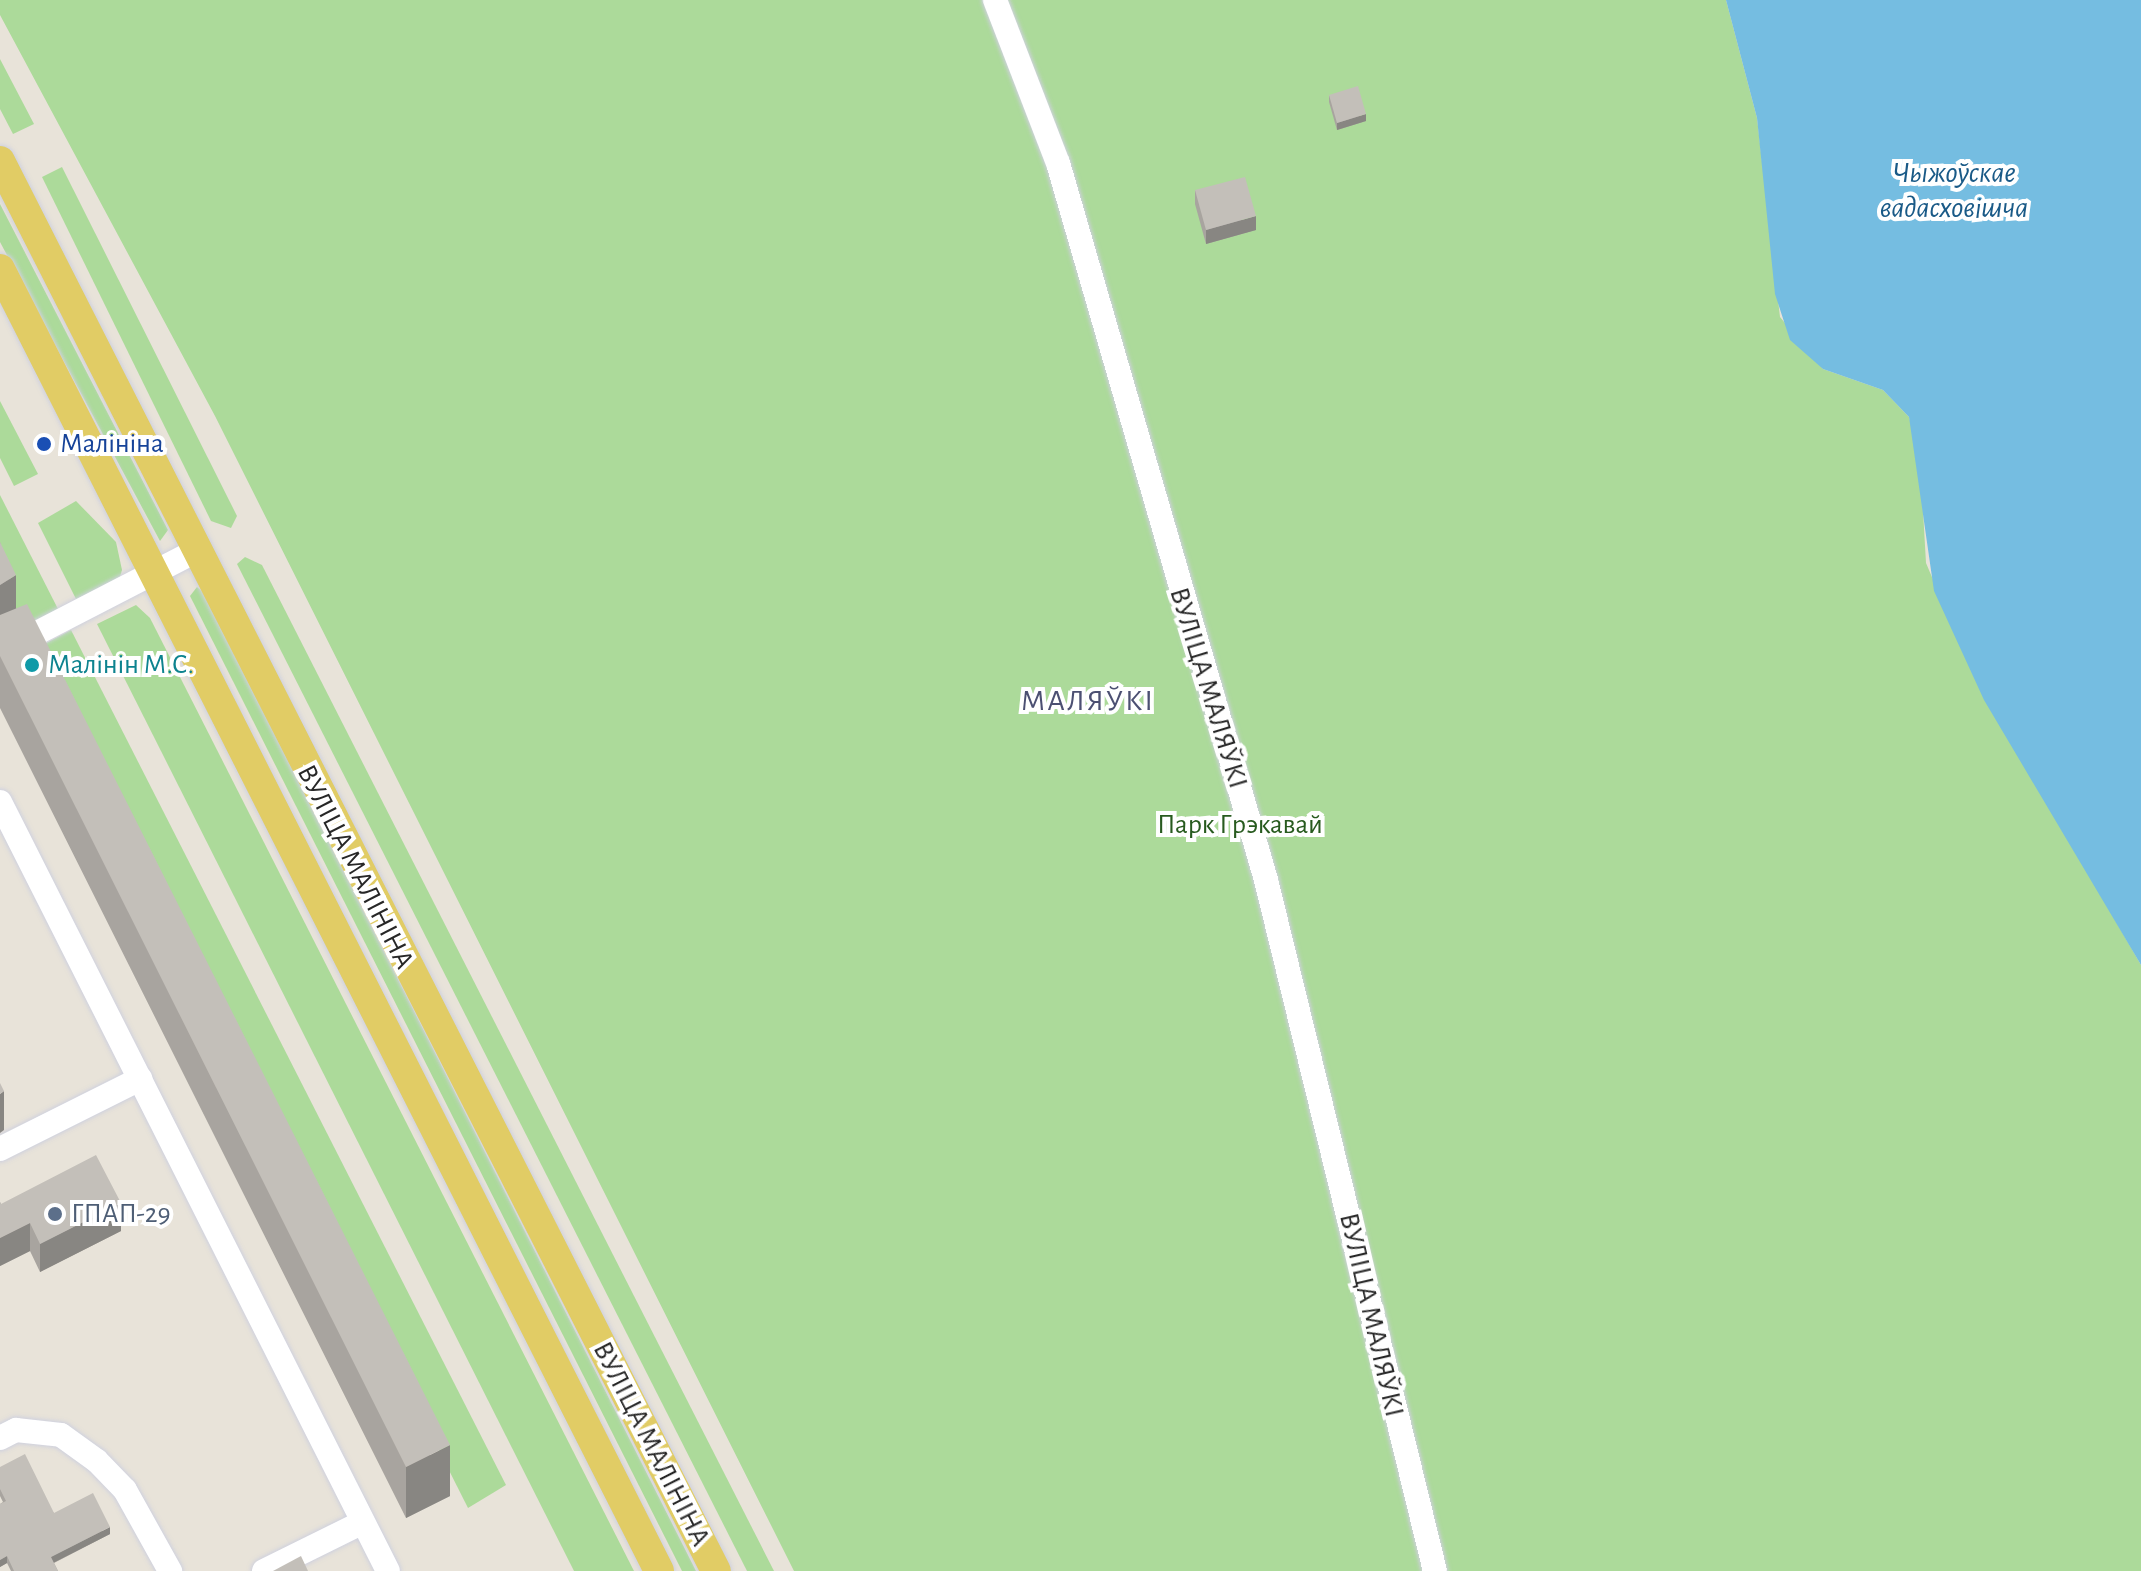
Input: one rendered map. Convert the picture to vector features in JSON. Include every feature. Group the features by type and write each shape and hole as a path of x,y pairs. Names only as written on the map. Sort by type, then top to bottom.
{"main road":[{"name":"ВУЛІЦА МАЛІНІНА","path":"0,161 194,552 716,1571"},
{"name":"ВУЛІЦА МАЛІНІНА","path":"0,269 659,1571"}],"street":[{"name":"ВУЛІЦА МАЛЯЎКІ","path":"995,0 1058,163 1266,880 1435,1571"},
{"path":"0,652 194,552"},
{"path":"2,813 388,1571"},
{"path":"0,1149 140,1079"},
{"path":"0,1438 16,1430 61,1435 97,1461 125,1490 170,1571"},
{"path":"264,1571 363,1522"}],"green space":[{"name":"Парк Грэкавай","path":"0,0 1726,0 1757,118 1780,317 1823,369 1883,390 1909,417 1920,458 1926,563 1973,674 2141,965 2141,1571 794,1571 215,416 0,15"},
{"path":"0,59 34,124 13,134 0,109"},
{"path":"62,167 237,516 231,528 211,521 42,177"},
{"path":"0,204 168,530 160,541 0,242"},
{"path":"0,401 38,474 14,486 0,458"},
{"path":"0,495 58,609 24,628 0,583"},
{"path":"76,501 116,542 122,570 119,580 76,599 38,523"},
{"path":"245,557 262,565 774,1571 747,1571 237,564"},
{"path":"197,587 203,592 696,1571 682,1571 190,596"},
{"path":"136,605 150,618 634,1571 574,1571 97,624"},
{"path":"71,630 506,1485 468,1508 35,649"}],"water":[{"name":"Чыжоўскае вадасховішча","path":"1726,0 2141,0 2141,965 1984,700 1934,591 1909,417 1883,390 1823,369 1790,340 1775,294 1757,118"}],"building":[{"path":"1358,86 1366,114 1337,123 1329,95"},
{"path":"1245,177 1256,216 1206,230 1195,190"},
{"path":"0,542 16,575 0,585"},
{"path":"27,604 450,1445 406,1467 0,656 0,615"},
{"path":"96,1155 121,1203 40,1244 30,1223 0,1238 0,1202"},
{"path":"25,1454 54,1513 93,1493 110,1527 51,1557 58,1571 14,1571 7,1556 0,1560 0,1504 6,1501 0,1489 0,1467"},
{"path":"301,1556 308,1571 273,1571"}],"place":[{"name":"Малініна","path":"44,444"},
{"name":"Малінін М.С.","path":"32,665"},
{"name":"ГПАП-29","path":"55,1214"}],"district":[{"name":"МАЛЯЎКІ","path":"1088,701"}]}
